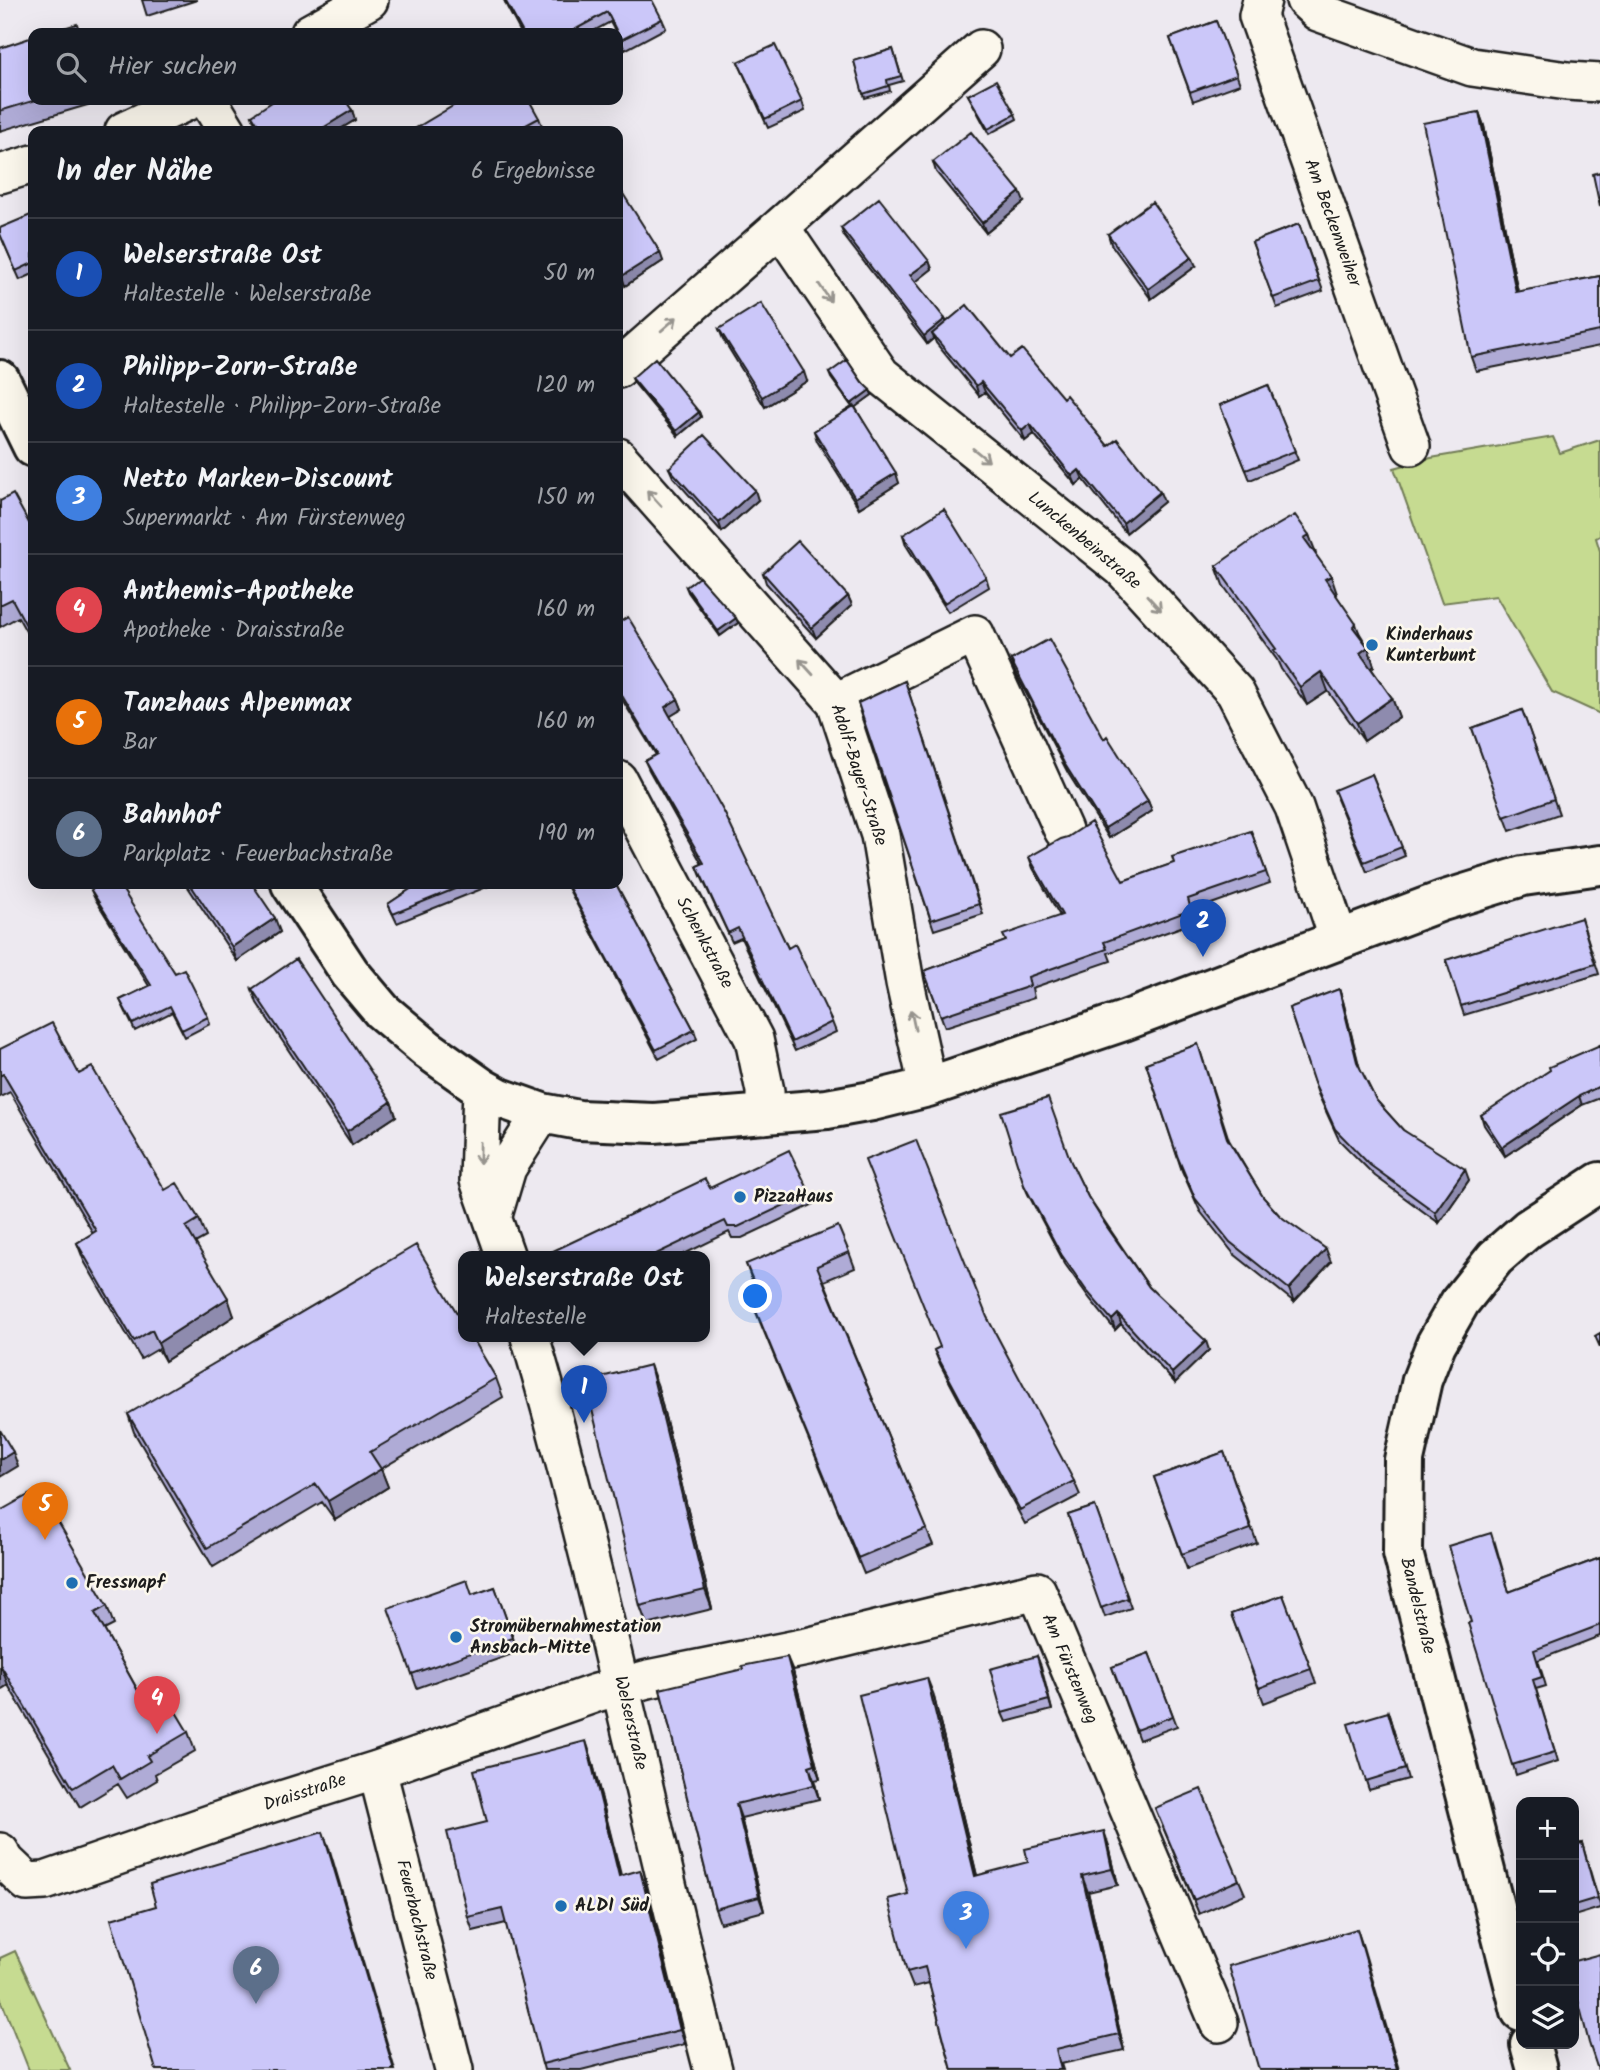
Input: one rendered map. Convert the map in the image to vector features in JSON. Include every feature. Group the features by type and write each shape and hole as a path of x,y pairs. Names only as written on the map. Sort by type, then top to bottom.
{"main road":[{"path":"0,380 28,437"},
{"path":"294,889 350,973 382,1011 427,1049 482,1088 500,1098 542,1113 579,1119 654,1123 838,1107 928,1087 1124,1021 1442,901 1523,876 1600,865"},
{"name":"Bandelstraße","path":"1516,1991 1404,1553 1404,1460 1422,1380 1436,1344 1460,1302 1495,1258 1528,1229 1600,1182"},
{"path":"1531,2049 1537,2070"}],"street":[{"path":"319,28 369,0"},
{"name":"Am Beckenweiher","path":"1262,0 1258,16 1411,446"},
{"path":"1305,0 1318,12 1472,67 1567,81 1600,83"},
{"path":"623,365 981,49"},
{"path":"135,126 179,105"},
{"path":"211,105 224,126"},
{"path":"0,174 28,166"},
{"name":"Lunckenbeinstraße","path":"780,227 881,375 1122,568 1235,691 1294,807 1339,940"},
{"name":"Adolf-Bayer-Straße","path":"623,463 836,702 880,835 905,982 928,1087"},
{"path":"836,702 975,634 1063,830"},
{"name":"Schenkstraße","path":"623,790 754,1039 765,1091 765,1115"},
{"path":"482,1088 479,1180 504,1251"},
{"path":"493,1215 507,1168 542,1113"},
{"name":"Welserstraße","path":"531,1342 557,1428 713,2070"},
{"name":"Am Fürstenweg","path":"621,1686 807,1647 1037,1591 1219,2023"},
{"name":"Draisstraße","path":"0,1852 27,1882 45,1881 621,1686"},
{"name":"Feuerbachstraße","path":"377,1770 454,2070"}],"green space":[{"path":"1553,437 1560,453 1600,440 1600,536 1596,538 1600,551 1600,714 1552,692 1496,596 1442,603 1394,468 1431,458"},
{"path":"15,1951 70,2070 29,2070 0,1997 0,1958"}],"building":[{"path":"505,0 652,0 662,19 623,39 623,28 615,28 607,12 578,28 520,28"},
{"path":"1216,21 1237,75 1190,92 1170,38"},
{"path":"28,39 28,102 0,111 0,48"},
{"path":"775,45 802,101 765,119 738,62"},
{"path":"893,49 901,76 887,80 888,86 863,94 854,61"},
{"path":"996,80 1015,114 988,129 968,95"},
{"path":"267,105 348,105 352,110 326,126 259,126 252,115"},
{"path":"455,105 532,105 539,118 524,126 419,126"},
{"path":"1479,112 1516,292 1600,276 1600,331 1471,357 1423,123"},
{"path":"971,132 1020,192 982,223 933,162"},
{"path":"1600,172 1600,207 1593,174"},
{"path":"623,194 660,252 623,275"},
{"path":"879,198 929,261 910,275 945,319 924,336 841,228"},
{"path":"1152,202 1192,257 1148,289 1108,234"},
{"path":"28,216 28,265 16,271 0,228"},
{"path":"1299,224 1319,281 1273,298 1252,242"},
{"path":"761,303 804,372 762,397 719,329"},
{"path":"967,305 1010,358 1022,349 1063,398 1066,395 1108,446 1117,439 1160,492 1123,523 1079,470 1072,476 1030,424 1022,431 981,382 976,386 932,334"},
{"path":"655,358 699,412 676,431 632,378"},
{"path":"847,360 870,390 851,404 829,373"},
{"path":"1268,385 1295,451 1246,470 1220,405"},
{"path":"854,406 896,473 855,498 814,431"},
{"path":"704,435 755,490 719,523 669,468"},
{"path":"13,494 28,521 28,629 12,599 0,605 0,501"},
{"path":"944,509 986,577 944,603 903,535"},
{"path":"1295,515 1309,535 1304,538 1331,576 1325,579 1356,624 1353,627 1368,647 1360,653 1392,698 1357,723 1321,672 1300,687 1216,566 1255,538"},
{"path":"798,541 848,596 812,628 763,573"},
{"path":"699,577 736,618 718,631 686,587"},
{"path":"628,617 678,699 665,707 725,814 788,948 795,944 832,1022 792,1042 738,928 728,933 697,866 704,863 645,761 657,754 623,697 623,620"},
{"path":"1049,639 1104,739 1107,736 1148,801 1105,828 1064,763 1011,660"},
{"path":"905,681 979,904 931,920 858,703"},
{"path":"1522,710 1554,799 1504,817 1472,728"},
{"path":"1372,774 1402,847 1364,862 1334,790"},
{"path":"1091,822 1123,881 1174,863 1172,857 1251,831 1266,872 1188,899 1191,910 1104,942 1107,949 1028,977 1030,986 941,1016 924,971 1006,941 1003,935 1062,915 1029,857"},
{"path":"122,889 175,973 184,969 208,1017 182,1030 170,1006 133,1024 120,1000 151,985 91,890"},
{"path":"193,889 255,889 275,918 232,947"},
{"path":"410,889 455,889 393,914 388,904"},
{"path":"570,889 619,889 694,1030 656,1050"},
{"path":"1581,918 1595,964 1461,1006 1446,960"},
{"path":"296,959 391,1102 347,1131 252,989"},
{"path":"1339,989 1357,1062 1376,1100 1403,1130 1465,1169 1435,1212 1370,1165 1335,1129 1314,1083 1289,1008"},
{"path":"52,1023 79,1074 92,1067 165,1190 177,1183 199,1219 186,1227 228,1298 158,1343 152,1330 134,1341 77,1243 96,1231 3,1074 0,1076 0,1049"},
{"path":"1198,1044 1227,1138 1263,1197 1280,1216 1326,1249 1289,1289 1230,1242 1195,1198 1178,1158 1146,1063"},
{"path":"1600,1045 1600,1086 1579,1096 1502,1147 1481,1115 1550,1070 1549,1067"},
{"path":"1048,1098 1071,1162 1107,1227 1149,1287 1206,1341 1172,1373 1118,1314 1112,1320 1086,1290 1061,1254 1024,1185 1001,1112"},
{"path":"916,1140 987,1317 1074,1481 1020,1510 934,1350 940,1347 865,1160"},
{"path":"789,1150 810,1193 738,1227 728,1227 725,1221 662,1251 553,1251 705,1179 710,1188"},
{"path":"838,1226 849,1252 817,1266 927,1529 858,1558 749,1294 757,1290 746,1264"},
{"path":"416,1245 458,1315 458,1342 475,1342 496,1378 370,1452 381,1469 328,1501 316,1484 207,1548 128,1414"},
{"path":"1600,1333 1600,1347 1595,1336"},
{"path":"650,1365 705,1590 640,1606 585,1381"},
{"path":"0,1430 13,1452 0,1460"},
{"path":"1224,1452 1251,1529 1182,1554 1154,1477"},
{"path":"39,1489 107,1606 95,1613 142,1698 161,1687 188,1732 147,1756 150,1761 120,1779 112,1765 73,1788 0,1667 0,1511"},
{"path":"1095,1506 1128,1598 1101,1608 1068,1515"},
{"path":"1491,1533 1509,1592 1600,1558 1600,1625 1534,1650 1542,1677 1533,1680 1555,1752 1512,1765 1468,1623 1471,1622 1448,1546"},
{"name":"Stromübernahmestation Ansbach-Mitte","path":"467,1580 472,1595 495,1587 513,1638 412,1674 388,1608"},
{"path":"1283,1595 1311,1669 1259,1688 1231,1614"},
{"path":"1149,1653 1173,1716 1136,1730 1112,1667"},
{"path":"1037,1656 1049,1700 1002,1713 990,1669"},
{"path":"787,1657 815,1764 809,1766 814,1785 736,1804 759,1897 715,1909 660,1689 743,1669 742,1666"},
{"path":"927,1678 975,1876 1028,1862 1025,1849 1104,1831 1112,1869 1082,1876 1119,2034 1056,2049 1061,2070 952,2070 925,1967 907,1972 888,1899 908,1894 859,1695"},
{"path":"1388,1712 1405,1769 1366,1781 1348,1724"},
{"name":"ALDI Süd","path":"586,1741 619,1876 640,1870 680,2030 542,2064 502,1909 468,1917 447,1832 487,1822 474,1770"},
{"path":"1201,1789 1239,1880 1194,1900 1155,1808"},
{"path":"323,1832 394,2070 156,2070 111,1919 156,1906 150,1884"},
{"path":"1582,1843 1597,1898 1579,1903 1579,1860 1579,1844"},
{"path":"1357,1929 1397,2070 1259,2070 1229,1966"},
{"path":"1600,1954 1600,2070 1589,2043 1579,2004 1579,1960"}],"place":[{"name":"Kinderhaus Kunterbunt","path":"1372,645"},
{"name":"Philipp-Zorn-Straße","path":"1203,957"},
{"name":"PizzaHaus","path":"740,1197"},
{"name":"Welserstraße Ost","path":"584,1423"},
{"name":"Tanzhaus Alpenmax","path":"45,1540"},
{"name":"Fressnapf","path":"72,1583"},
{"name":"Stromübernahmestation Ansbach-Mitte","path":"456,1637"},
{"name":"Anthemis-Apotheke","path":"157,1734"},
{"name":"ALDI Süd","path":"561,1906"},
{"name":"Netto Marken-Discount","path":"966,1949"},
{"name":"Bahnhof","path":"256,2004"}]}
